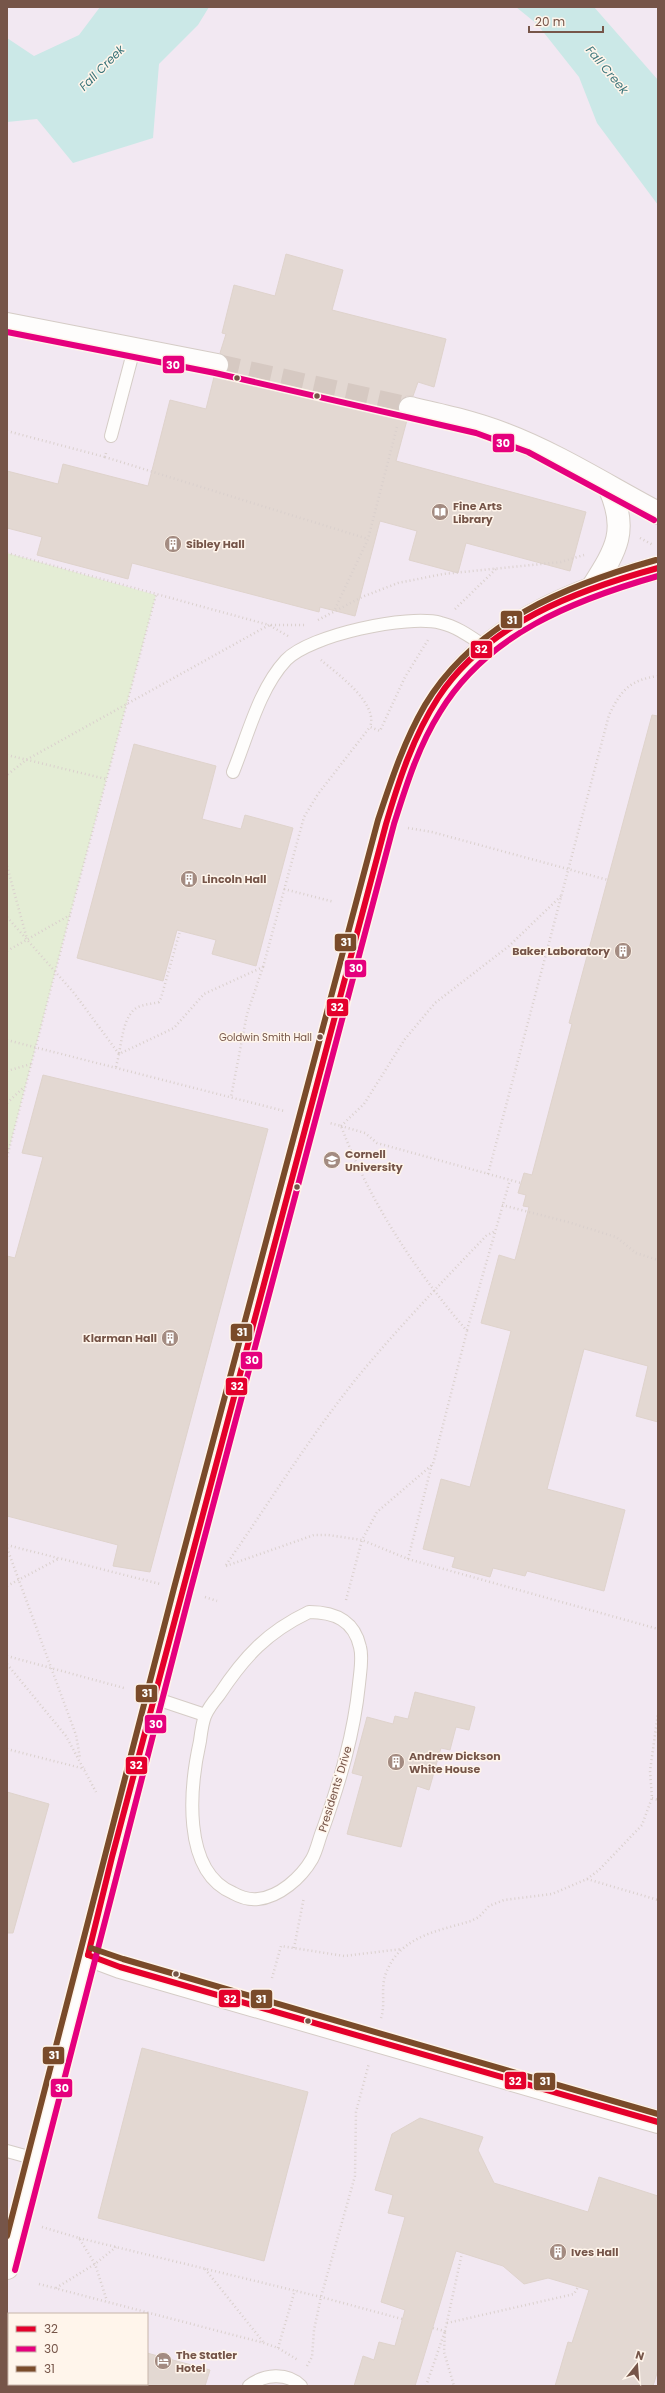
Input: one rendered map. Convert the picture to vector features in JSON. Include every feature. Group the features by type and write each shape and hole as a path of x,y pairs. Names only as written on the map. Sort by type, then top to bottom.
{"street":[{"path":"7,324 217,365"},
{"path":"404,416 478,425 504,434 531,446 658,513"},
{"path":"592,588 605,568 619,535 620,521 618,506 609,487"},
{"path":"7,2268 79,1995 182,1590 386,822 406,763 431,711 442,693 465,666 486,647 537,613 592,588 658,568"},
{"path":"88,1955 120,1967 658,2122"}],"lane":[{"path":"111,436 134,349"},
{"path":"233,772 271,682 287,660 306,646 379,625 420,620 450,625 486,647"},
{"name":"Presidents' Drive","path":"309,1612 326,1612 342,1618 354,1633 361,1648 356,1709 338,1788 312,1859 300,1875 274,1895 256,1899 241,1897 227,1891 213,1879 202,1862 196,1845 192,1806 195,1765 205,1715 239,1666 254,1649 283,1624 309,1612"},
{"path":"154,1698 205,1715"},
{"path":"7,2151 36,2159"},
{"path":"249,2386 268,2377 277,2375 286,2377 301,2386"}],"path":[{"path":"335,610 368,539 404,416"},
{"path":"7,431 105,457 368,539"},
{"path":"105,457 111,436"},
{"path":"641,538 654,546"},
{"path":"7,552 156,595 269,625 292,638"},
{"path":"316,621 335,610 398,583 443,574 561,562 578,558 589,552"},
{"path":"452,610 496,569"},
{"path":"7,1157 35,1046 156,595"},
{"path":"7,775 26,760 127,702 269,625 310,625"},
{"path":"370,726 380,731 405,678 431,636"},
{"path":"231,1097 247,1014 263,967 307,811 372,722 362,697 318,657"},
{"path":"488,1174 609,715 626,688 642,678 658,676"},
{"path":"7,755 106,779"},
{"path":"432,832 608,880"},
{"path":"7,866 27,939"},
{"path":"284,889 334,902"},
{"path":"341,1126 364,1104 405,1039 435,1003 509,946 562,895"},
{"path":"7,951 70,914"},
{"path":"7,917 56,971 119,1054"},
{"path":"116,1067 130,1015 137,1008 157,1003 161,998 180,931"},
{"path":"119,1054 174,1028 204,994 263,967"},
{"path":"7,1040 341,1126 365,1133 377,1143 521,1183"},
{"path":"7,1071 31,1064"},
{"path":"7,1103 25,1086"},
{"path":"341,1126 352,1157 370,1193 407,1254 433,1290 467,1331"},
{"path":"408,1558 467,1331 510,1180"},
{"path":"502,1205 616,1236 636,1253 658,1260"},
{"path":"495,1231 486,1236 433,1290 356,1380 308,1444 226,1566 314,1535 328,1535 362,1540 408,1558 658,1629"},
{"path":"342,1618 362,1540 377,1512 433,1464"},
{"path":"7,1547 58,1558 182,1590"},
{"path":"7,1547 76,1735 80,1758"},
{"path":"7,1586 19,1578 58,1558"},
{"path":"7,1656 124,1688"},
{"path":"7,1664 44,1706 80,1758 96,1792"},
{"path":"385,2006 381,1995 386,1972 402,1948 415,1938 471,1921 479,1917 489,1906 504,1900 552,1894 587,1879 599,1870 642,1825 652,1798 650,1771 658,1714"},
{"path":"7,1749 85,1769"},
{"path":"652,1798 658,1800"},
{"path":"587,1879 658,1900"},
{"path":"294,1948 304,1896"},
{"path":"272,1978 282,1946 344,1956 402,1948"},
{"path":"39,2284 264,2343 278,2348 308,2367 321,2296 355,2176 356,2112 367,2073"},
{"path":"20,2220 79,2238 321,2296 402,2319"},
{"path":"79,2238 95,2264 107,2301"},
{"path":"56,2288 95,2264 116,2247"},
{"path":"426,2386 445,2331 462,2253"},
{"path":"204,2268 264,2343"},
{"path":"447,2323 574,2294 578,2287"},
{"path":"278,2348 295,2290"},
{"path":"433,2328 445,2331"},
{"path":"445,2331 444,2352 454,2386"}],"shaded area":[{"name":"Cornell University","path":"7,7 658,7 658,2386 7,2386"}],"green space":[{"path":"7,553 156,595 7,1157"}],"water":[{"name":"Fall Creek","path":"100,7 209,7 198,25 159,64 153,138 73,163 37,119 7,122 7,38 34,56 79,35"},
{"name":"Fall Creek","path":"516,7 594,7 658,80 658,205 597,123 579,77 537,24"}],"building":[{"path":"286,254 343,270 332,310 446,339 434,387 418,382 413,396 406,396 398,405 398,412 407,420 396,461 586,512 570,571 466,543 458,573 409,560 417,531 380,521 355,616 320,607 319,612 132,563 128,579 37,555 42,537 7,528 7,471 58,484 63,464 148,486 170,400 206,409 214,377 221,377 229,368 229,361 220,353 226,334 222,333 234,285 275,296"},
{"path":"652,715 658,716 658,1422 636,1416 648,1366 584,1349 547,1489 625,1510 604,1591 527,1571 525,1576 493,1568 490,1577 452,1567 455,1557 423,1549 441,1479 470,1487 511,1331 481,1323 499,1255 515,1260 529,1207 523,1206 526,1195 518,1193 524,1173 532,1175 572,1024 569,1023"},
{"name":"Lincoln Hall","path":"134,744 216,766 202,819 241,829 245,815 293,828 256,966 212,954 216,940 177,930 163,981 77,958"},
{"path":"43,1075 268,1129 150,1572 113,1566 118,1545 7,1516 7,1256 15,1258 43,1157 22,1153"},
{"name":"Andrew Dickson White House","path":"415,1692 475,1707 469,1730 456,1727 450,1750 441,1748 429,1790 417,1786 401,1847 347,1834 363,1776 352,1773 367,1717 393,1724 395,1716 408,1719"},
{"path":"7,1792 49,1804 13,1933 7,1933"},
{"path":"142,2048 308,2092 264,2261 98,2218"},
{"name":"Ives Hall","path":"420,2118 483,2137 478,2150 494,2183 588,2212 599,2177 658,2196 658,2370 653,2386 555,2386 568,2342 572,2343 589,2290 548,2278 524,2284 503,2266 456,2251 415,2386 354,2386 363,2356 374,2360 379,2342 395,2346 405,2310 381,2302 405,2217 388,2213 393,2195 375,2190 392,2134"},
{"name":"The Statler Hotel","path":"148,2353 210,2370 205,2386 147,2386"}],"tunnel":[{"path":"217,365 410,408"}],"transit line":[{"name":"30","path":"7,332 215,373 476,433 528,452 654,520"},
{"name":"31","path":"7,2236 174,1588 378,820 398,761 417,719 446,676 470,651 497,629 526,611 557,595 589,582 656,560"},
{"name":"32","path":"88,1955 112,1857 386,824 396,791 414,743 438,698 458,672 481,650 507,630 565,599 596,587 658,568"},
{"name":"30","path":"15,2270 190,1592 394,824 413,767 432,725 459,685 482,661 507,641 535,624 595,596 658,576"},
{"name":"31","path":"91,1948 123,1959 658,2114"},
{"name":"32","path":"88,1955 120,1967 658,2122"}],"place":[{"name":"Fine Arts Library","path":"440,512"},
{"name":"Sibley Hall","path":"173,544"},
{"name":"Lincoln Hall","path":"189,879"},
{"name":"Baker Laboratory","path":"623,951"},
{"name":"Goldwin Smith Hall","path":"320,1037"},
{"name":"Cornell University","path":"332,1160"},
{"name":"Klarman Hall","path":"170,1338"},
{"name":"Andrew Dickson White House","path":"396,1762"},
{"name":"Ives Hall","path":"558,2252"},
{"name":"The Statler Hotel","path":"163,2361"}]}
